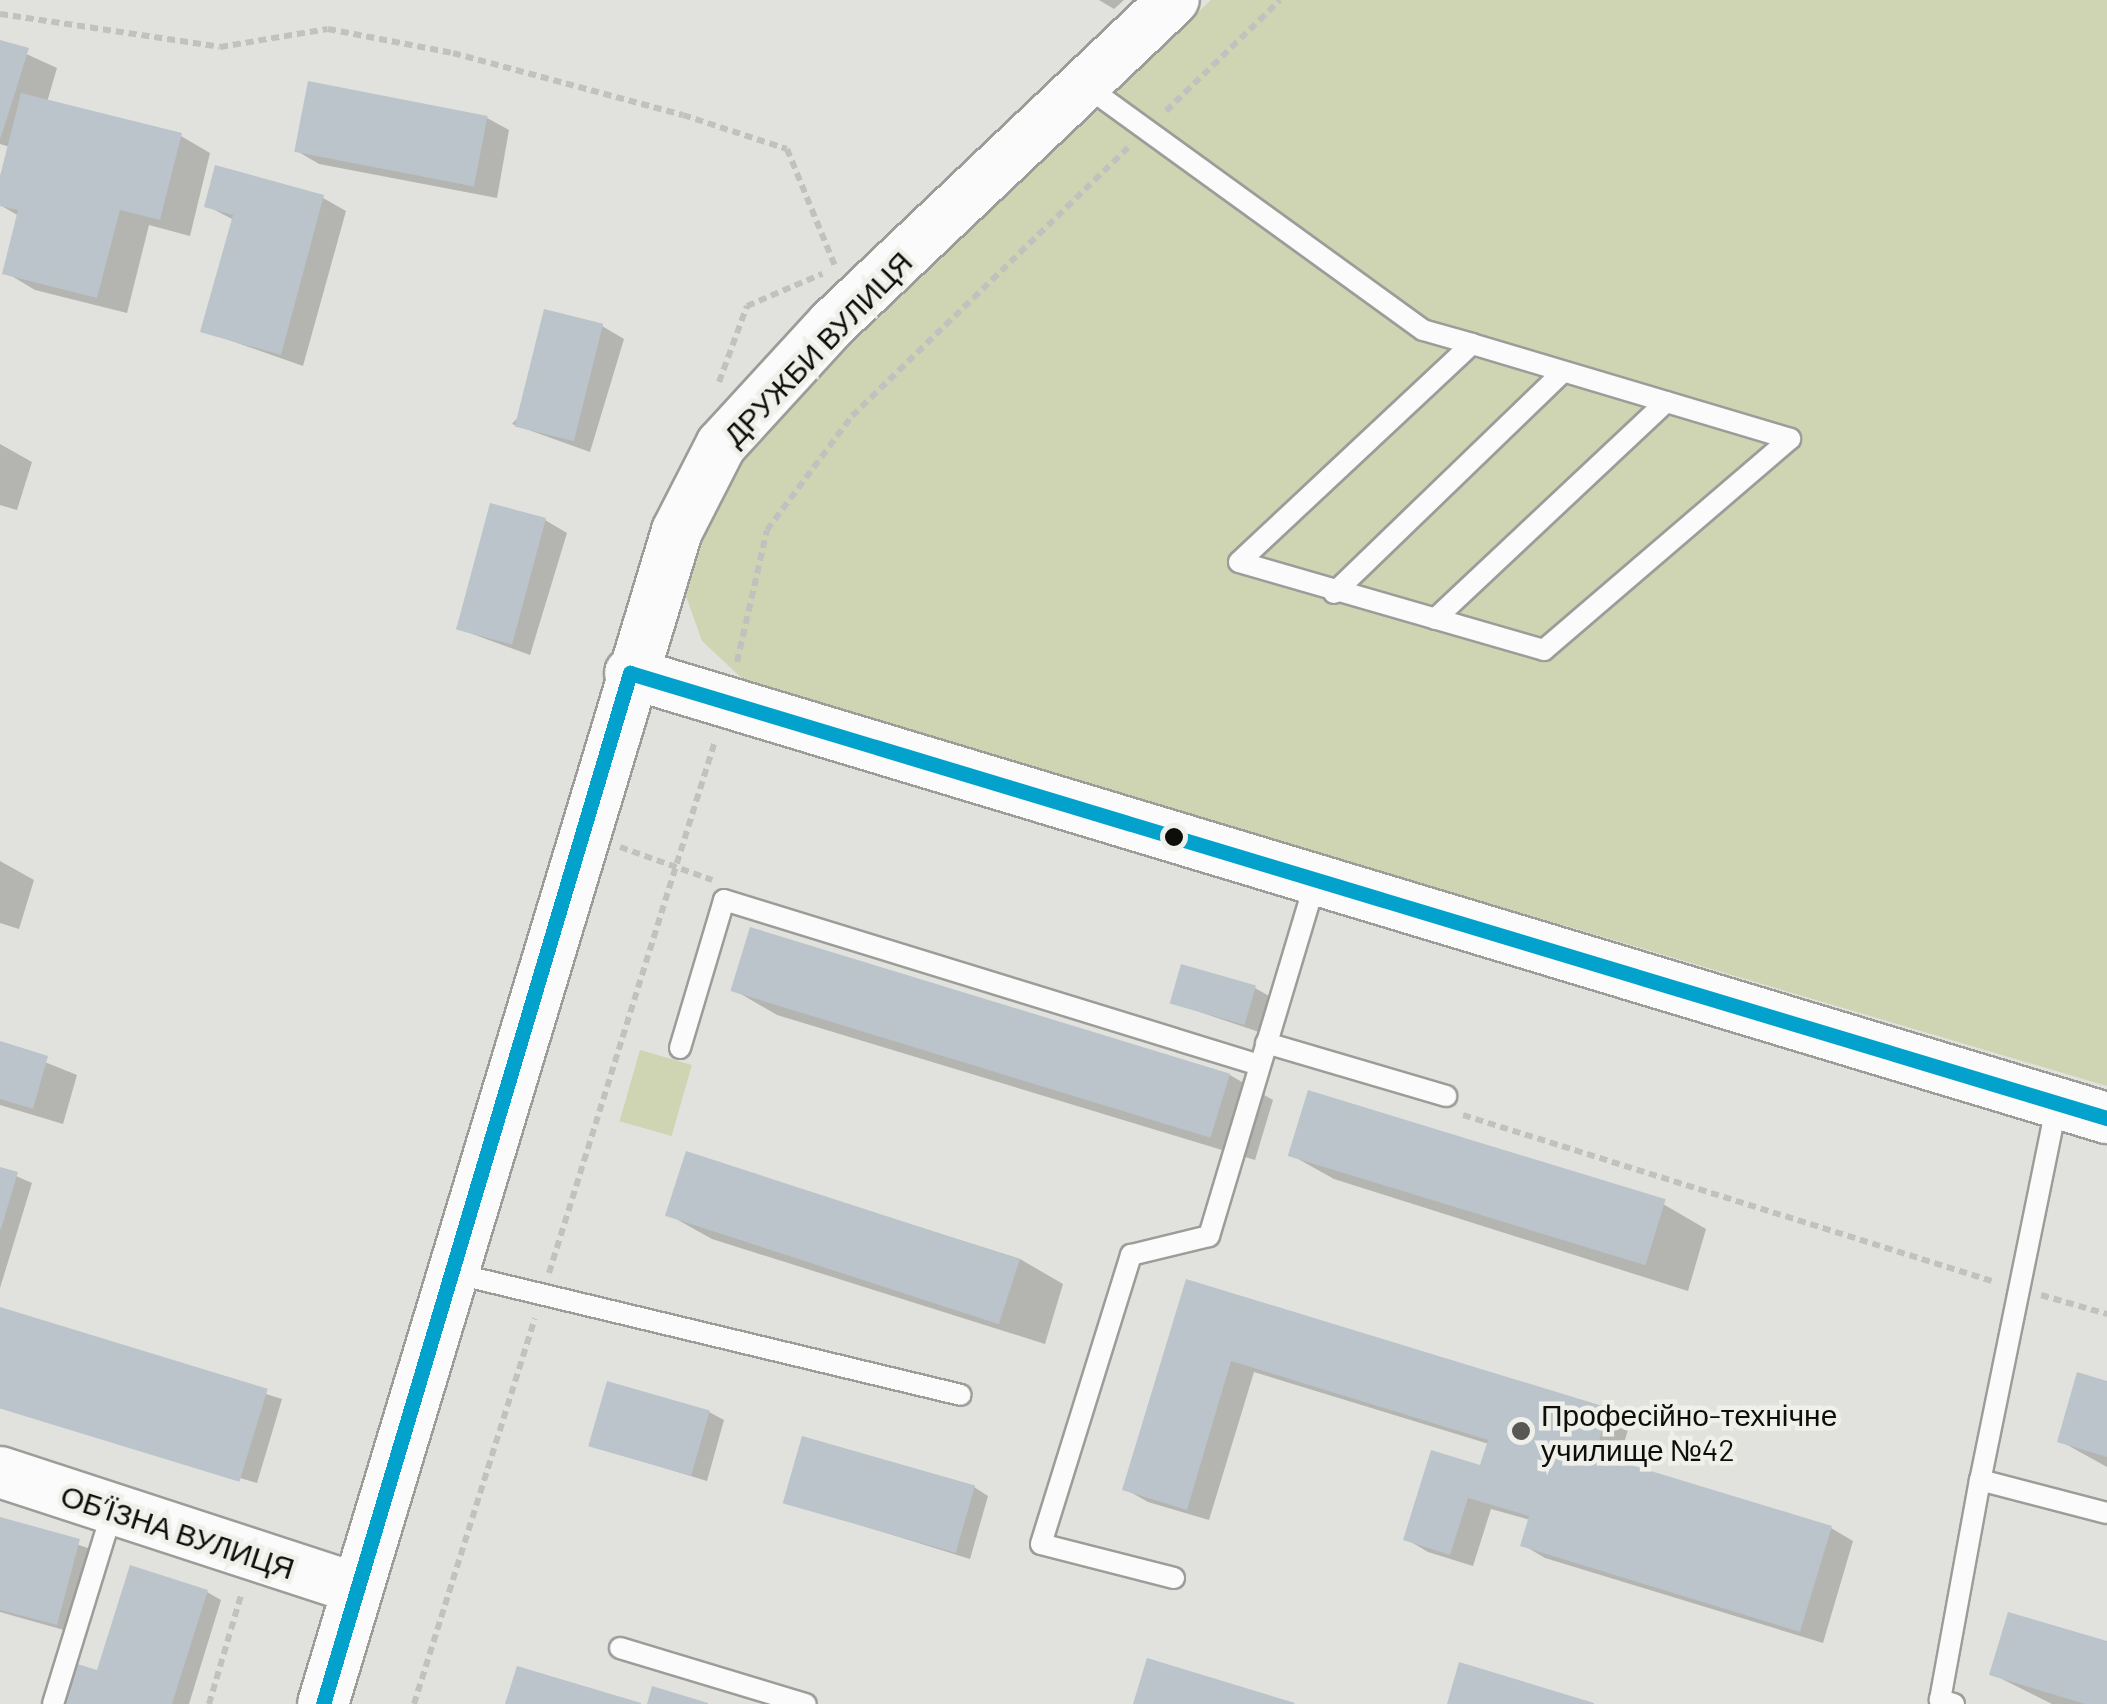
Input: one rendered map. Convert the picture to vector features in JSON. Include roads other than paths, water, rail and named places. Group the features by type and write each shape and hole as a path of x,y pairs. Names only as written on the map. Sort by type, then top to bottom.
{"street":[{"name":"ДРУЖБИ ВУЛИЦЯ","path":"323,1704 630,672 677,531 722,445 832,324 1174,0"},
{"path":"630,672 2107,1118"},
{"name":"ОБ’ЇЗНА ВУЛИЦЯ","path":"0,1472 357,1590"}],"lane":[{"path":"1084,85 1423,330 1472,344 1790,439 1544,650 1334,593 1240,562 1472,344"},
{"path":"1334,593 1563,372"},
{"path":"1436,619 1666,402"},
{"path":"1174,1578 1041,1544 1131,1255 1209,1236 1317,877"},
{"path":"680,1048 724,900 1259,1065"},
{"path":"1266,1043 1447,1103"},
{"path":"1954,1704 1940,1700 1980,1480 2058,1103"},
{"path":"451,1272 961,1395"},
{"path":"1980,1480 2107,1513"},
{"path":"52,1704 113,1509"},
{"path":"620,1648 806,1704"}],"place":[{"name":"Професійно-технічне училище №42","path":"1521,1431"}]}
